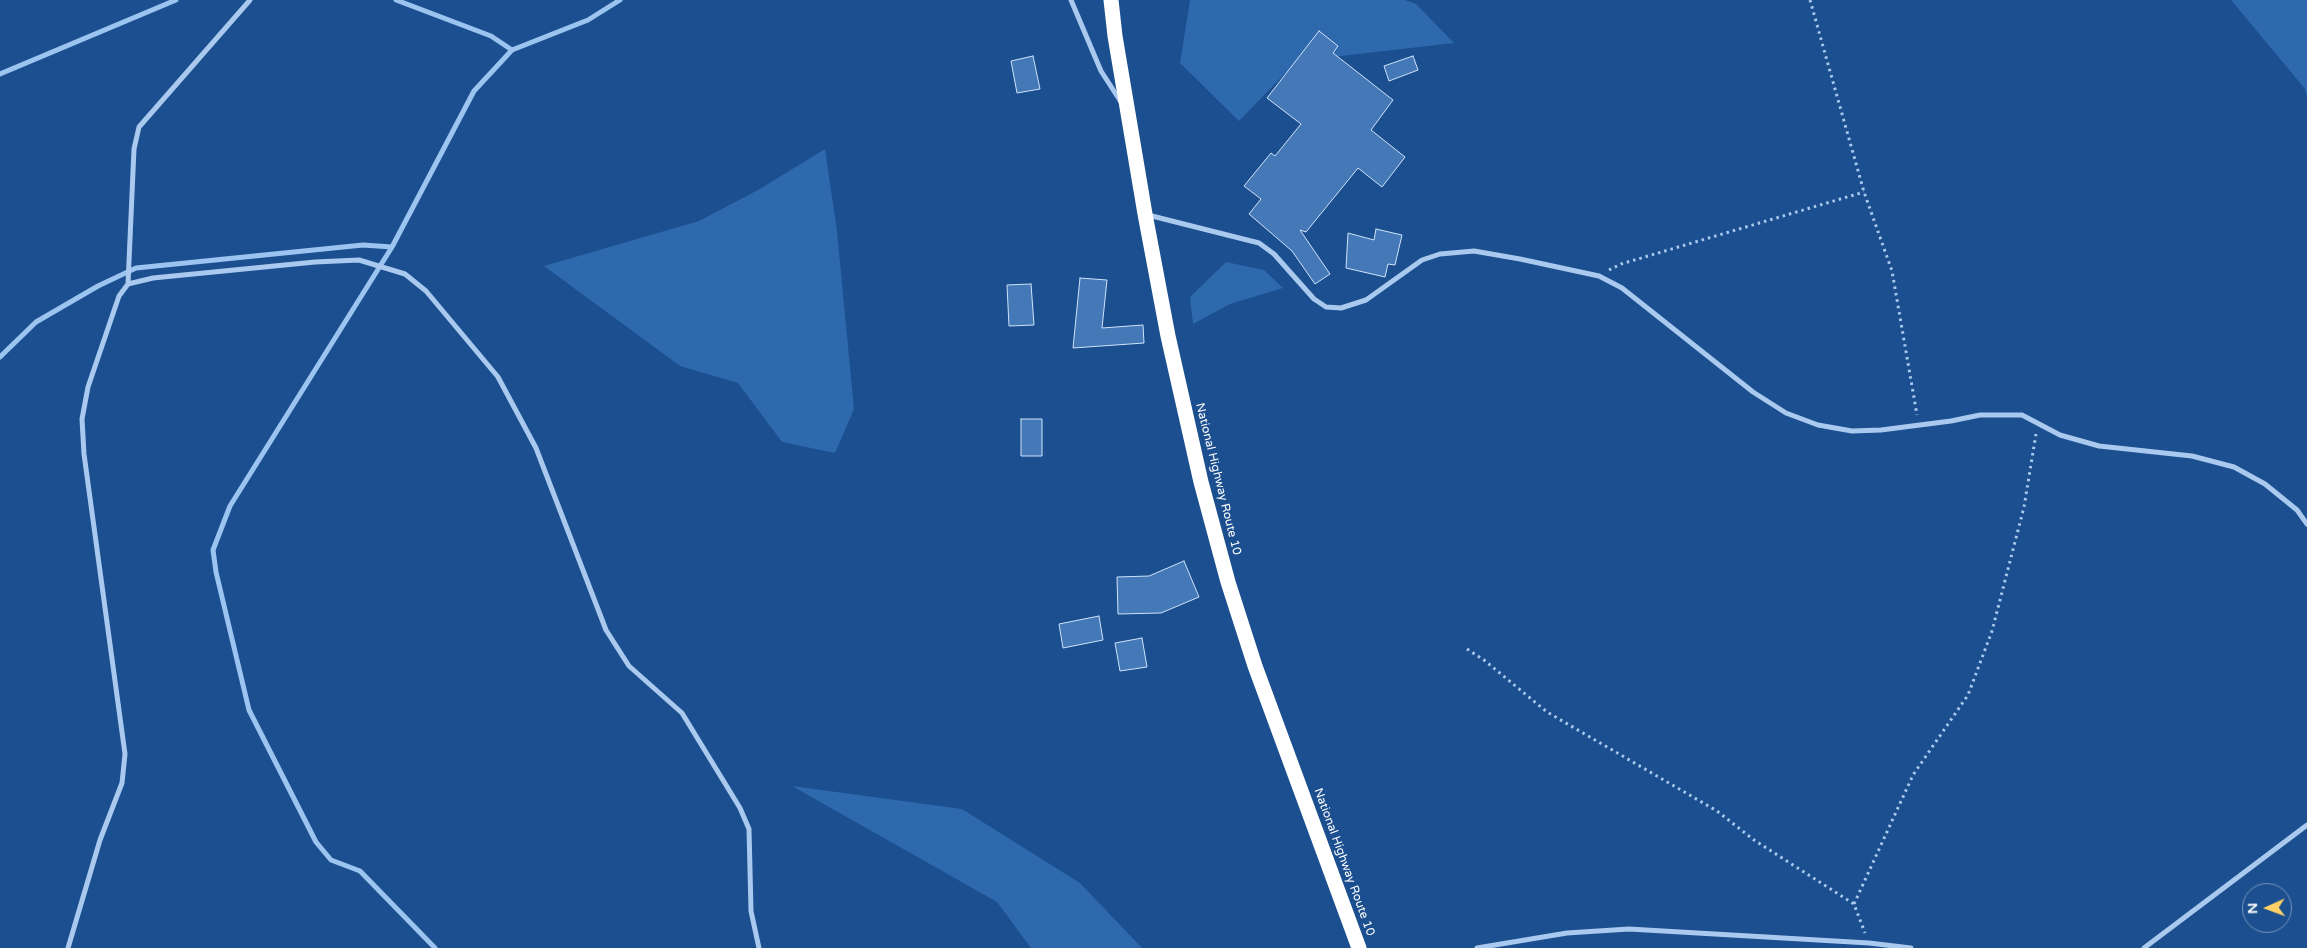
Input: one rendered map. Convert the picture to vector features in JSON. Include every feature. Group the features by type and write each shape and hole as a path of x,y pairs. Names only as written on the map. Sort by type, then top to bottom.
{"highway":[{"name":"National Highway Route 10","path":"1112,0 1127,111 1145,214 1170,345 1201,482 1228,582 1255,666 1360,948"}],"street":[{"path":"68,948 100,840 122,783 125,754 84,454 82,419 88,387 119,296 128,284 134,149 140,127 250,0"},
{"path":"1071,0 1101,71 1127,111"},
{"path":"1145,214 1260,243 1274,254 1314,299 1326,307 1341,308 1366,300 1422,260 1440,254 1474,251 1599,276 1622,288 1752,392 1786,414 1818,425 1852,431 1918,425 1980,415 2022,415 2060,435 2099,446 2192,456 2234,467 2265,484 2297,510 2307,524"},
{"path":"128,284 162,277 315,262 359,260 405,274 426,291 498,377 536,448 606,630 629,666 682,713 740,808 749,828 752,911 759,948"},
{"path":"2144,948 2307,824"},
{"path":"1477,948 1567,933 1629,929 1722,936 1869,943 1911,948"}],"path":[{"path":"1810,0 1864,192 1892,271 1918,425"},
{"path":"1599,276 1621,264 1864,192"},
{"path":"1854,904 1913,775 1968,695 1992,631 2024,507 2038,423"},
{"path":"1467,649 1484,660 1547,712 1717,811 1754,840 1854,904 1869,943"}],"shaded area":[{"path":"1190,0 1405,0 1416,4 1454,43 1297,61 1239,121 1180,63"},
{"path":"2231,0 2307,0 2307,98 2305,89"},
{"path":"825,149 837,231 854,409 835,453 782,442 738,383 680,366 544,266 699,221 758,190"},
{"path":"1226,262 1264,270 1283,288 1230,304 1193,324 1190,297"},
{"path":"792,786 962,809 1080,883 1142,948 1031,948 997,902"}],"building":[{"path":"1319,31 1338,46 1333,53 1393,100 1371,130 1405,157 1382,187 1358,168 1306,232 1300,230 1330,274 1315,284 1292,251 1249,214 1261,199 1244,186 1271,153 1275,156 1301,124 1267,98"},
{"path":"1033,56 1040,89 1017,93 1011,61"},
{"path":"1413,56 1418,70 1389,81 1384,66"},
{"path":"1376,229 1402,235 1395,265 1388,264 1385,277 1346,268 1348,233 1374,240"},
{"path":"1080,278 1107,280 1102,328 1143,325 1144,343 1073,348"},
{"path":"1031,284 1034,325 1009,326 1007,285"},
{"path":"1021,419 1042,419 1042,456 1021,456"},
{"path":"1184,561 1199,597 1161,613 1118,614 1117,577 1149,576"},
{"path":"1099,616 1103,640 1063,648 1059,624"},
{"path":"1142,638 1147,667 1120,671 1115,643"}],"waterway":[{"path":"0,74 176,0"},
{"path":"396,0 491,36 512,50"},
{"path":"435,948 360,871 331,860 316,842 249,710 216,572 213,550 230,506 392,247 474,91 512,50 588,20 620,0"},
{"path":"0,357 36,322 98,286 136,268 363,245 392,247"}]}
